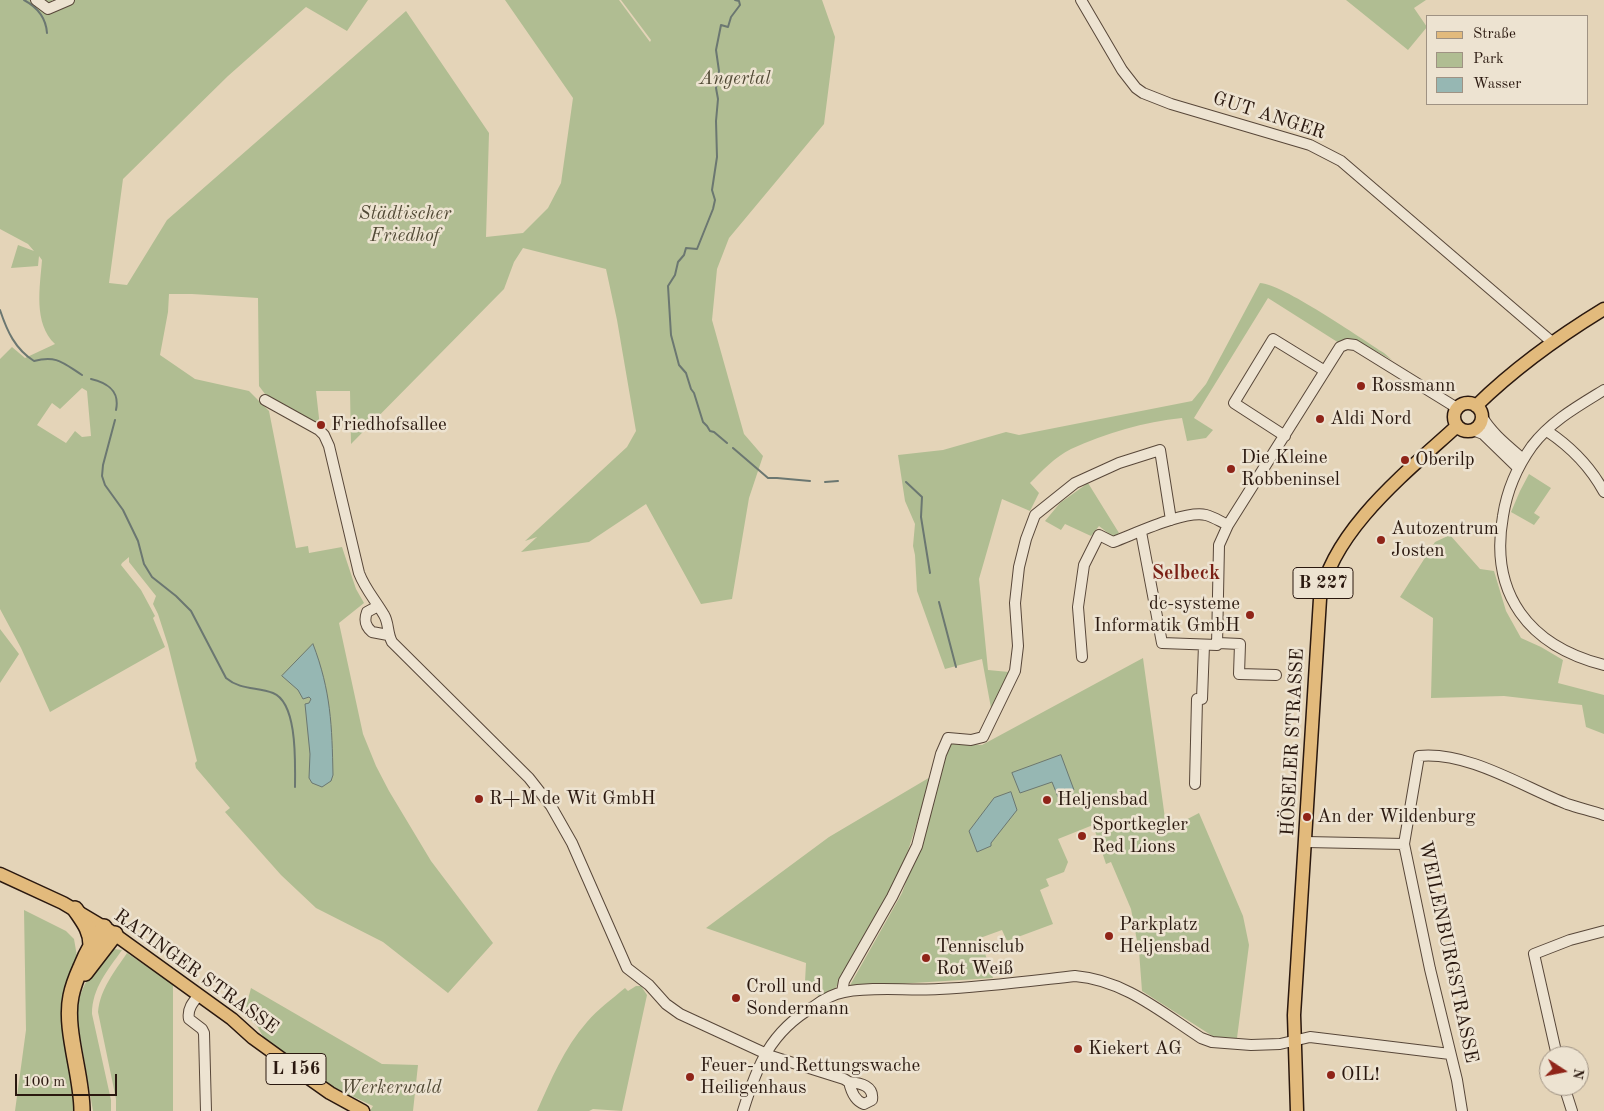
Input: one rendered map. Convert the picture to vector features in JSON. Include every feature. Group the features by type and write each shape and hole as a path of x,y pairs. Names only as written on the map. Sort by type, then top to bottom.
{"highway":[{"path":"75,909 87,927 91,945"},
{"path":"82,1111 70,1009 71,996 91,945 109,930"},
{"path":"86,1111 73,1017 74,998 85,973 109,930"}],"main road":[{"path":"1479,410 1510,374 1552,342 1604,309"},
{"path":"1467,403 1479,410 1481,422 1473,430 1465,431 1457,426 1454,417 1457,408 1467,403"},
{"name":"HÖSELER STRASSE","path":"1296,1111 1293,1042 1320,599 1323,582 1333,559 1360,522 1394,484 1457,426"},
{"name":"RATINGER STRASSE","path":"0,874 42,888 109,930 199,995 300,1072 330,1093 363,1111"}],"street":[{"path":"36,0 48,9 69,0"},
{"name":"GUT ANGER","path":"1081,0 1122,70 1136,88 1143,93 1171,104 1310,146 1341,161 1552,342"},
{"path":"1285,436 1234,403 1273,339 1324,371"},
{"path":"1218,644 1219,545 1228,525 1340,347 1347,344 1355,345 1457,408"},
{"path":"1604,390 1560,418 1533,445 1520,464 1505,505 1500,543 1503,577 1508,591 1525,618 1547,641 1570,653 1604,665"},
{"path":"265,400 319,430 327,439 359,573 366,588 386,617 388,635 392,642 419,670 539,789 572,843 625,964 649,985 662,1000 680,1014 765,1053 844,1078 849,1082"},
{"path":"1479,410 1486,423 1520,464"},
{"path":"1473,430 1483,434 1520,464"},
{"path":"1547,430 1561,440 1585,463 1596,476 1604,492"},
{"path":"842,992 844,981 892,897 917,846 948,738 971,740 983,737 1015,672 1018,646 1015,603 1019,567 1026,539 1036,515 1075,483 1119,462 1160,450 1171,520"},
{"path":"1082,657 1078,607 1084,565 1099,535 1112,542 1171,520 1194,514 1206,515 1228,525"},
{"path":"1141,532 1162,643 1240,644 1239,674 1276,676"},
{"path":"378,606 367,612 365,623 372,632 388,635"},
{"path":"1195,784 1197,699 1202,699 1204,645"},
{"name":"WEILENBURGSTRASSE","path":"1462,1111 1457,1080 1422,936 1404,844 1419,756 1434,754 1471,764 1513,779 1568,804 1604,814"},
{"path":"1306,842 1404,844"},
{"path":"1555,1046 1534,954 1570,940 1604,931"},
{"path":"743,1111 753,1080 765,1053 775,1038 788,1023 818,1003 842,992 939,989 1075,976 1087,977 1114,984 1132,993 1200,1038 1212,1042 1251,1045 1293,1042 1310,1037 1450,1054"},
{"path":"199,995 192,1003 188,1015 189,1019 202,1029 204,1033 206,1111"},
{"path":"1567,1096 1572,1111"}],"green space":[{"path":"0,0 52,0 56,8 74,0 368,0 347,31 306,7 228,76 123,179 109,283 127,285 167,220 406,11 489,133 486,237 523,233 548,208 561,183 573,98 505,0 619,0 650,42 651,40 621,0 822,0 835,37 824,124 729,238 717,269 712,320 744,434 763,456 749,498 732,599 701,604 646,504 589,542 521,552 537,537 525,541 627,447 636,431 617,320 606,269 523,248 514,262 504,289 351,444 350,391 316,391 320,427 265,394 259,386 258,298 169,294 168,312 160,355 195,379 249,391 269,411 296,548 308,546 309,553 342,547 356,589 364,603 339,623 363,734 389,791 431,861 493,943 448,993 383,942 316,908 281,875 225,812 230,808 196,768 195,763 197,761 168,645 153,604 156,596 129,562 129,557 121,565 141,590 155,616 153,618 165,647 50,712 21,648 0,609 0,359 12,347 25,358 55,344 43,326 41,315 39,293 42,260 39,256 38,266 11,268 18,245 34,251 28,244 0,229","holes":["82,388 87,391 91,436 82,437 75,431 66,443 37,425 52,403 60,409"]},
{"path":"1346,0 1426,0 1414,8 1426,28 1408,50"},
{"path":"1260,283 1270,285 1303,301 1392,360 1354,339 1347,339 1339,343 1268,298 1194,418 1213,430 1206,438 1187,441 1182,418 1125,429 1071,449 1049,465 1030,483 1039,493 1030,511 1002,499 979,579 988,670 1009,672 991,708 982,659 945,669 917,591 913,546 915,524 905,501 898,455 943,450 1006,432 1019,435 1192,401 1206,384"},
{"path":"1529,474 1551,488 1534,513 1540,517 1534,525 1511,512"},
{"path":"1088,483 1119,533 1113,537 1099,526 1091,536 1065,524 1061,530 1045,521 1060,503"},
{"path":"1450,535 1480,569 1494,571 1506,611 1521,638 1563,660 1558,683 1604,695 1604,734 1586,727 1582,705 1504,696 1431,698 1433,618 1400,597 1435,542"},
{"path":"0,629 19,654 0,683"},
{"name":"Heljensbad","path":"1143,658 1167,833 1178,824 1199,813 1243,916 1249,945 1237,1038 1214,1037 1142,991 1139,951 1131,909 1111,862 1106,864 1093,825 1058,839 1068,862 1064,872 1046,879 1049,886 1040,890 1053,924 1007,941 1002,930 980,938 993,978 849,987 902,893 921,841 938,774 942,769 950,743 982,745"},
{"path":"932,776 906,857 873,923 835,989 820,997 805,982 806,963 706,928 829,837"},
{"path":"24,910 66,931 74,939 78,962 68,991 78,1111 15,1111 26,1030"},
{"path":"114,949 122,950 106,972 98,988 92,1014 111,1100 111,1111 93,1111 77,1010 82,990 88,978 109,952"},
{"path":"127,953 173,984 173,1111 116,1111 116,1099 98,1012 105,988"},
{"path":"636,986 641,986 647,995 622,1111 593,1109 589,1111 537,1111 559,1065 579,1032 596,1013 625,988 628,991"},
{"name":"Werkerwald","path":"251,988 382,1064 418,1065 413,1111 370,1111 373,1106 316,1079 265,1040 257,1026 244,1014"}],"water":[{"path":"313,644 324,677 331,724 333,775 331,781 322,787 312,783 309,778 310,754 305,704 309,703 311,699 309,697 303,699 298,690 282,676"},
{"path":"1061,755 1074,790 1058,797 1052,782 1020,793 1012,773"},
{"path":"1011,792 1017,810 991,843 991,846 977,852 969,831 994,798"}],"waterway":[{"path":"24,0 40,14 45,22 47,33"},
{"path":"727,443 710,431 703,422 686,373 679,365 671,335 668,286 675,275 678,262 684,255 686,248 697,249 713,209 715,200 712,190 717,157 716,121 718,99 716,88 719,71 716,50 721,25 728,27 731,17 740,5 739,1 735,0"},
{"path":"0,310 12,339 27,356 34,361 42,359 59,361 82,375"},
{"path":"91,379 103,383 111,389 116,398 116,410"},
{"path":"115,420 103,465 102,476 105,485 123,510 138,541 144,564 152,577 191,611 226,678 237,685 273,693 281,699 291,721 295,750 295,787"},
{"path":"733,448 768,478 810,481"},
{"path":"825,482 838,481"},
{"path":"906,482 922,497 921,517 930,573"},
{"path":"939,602 956,667"}],"place":[{"name":"Rossmann","path":"1361,386"},
{"name":"Aldi Nord","path":"1320,419"},
{"name":"Friedhofsallee","path":"321,425"},
{"name":"Oberilp","path":"1405,460"},
{"name":"Die Kleine Robbeninsel","path":"1231,469"},
{"name":"Autozentrum Josten","path":"1381,540"},
{"name":"dc-systeme Informatik GmbH","path":"1250,615"},
{"name":"R+M de Wit GmbH","path":"479,799"},
{"name":"Heljensbad","path":"1047,800"},
{"name":"An der Wildenburg","path":"1307,817"},
{"name":"Sportkegler Red Lions","path":"1082,836"},
{"name":"Parkplatz Heljensbad","path":"1109,936"},
{"name":"Tennisclub Rot Weiß","path":"926,958"},
{"name":"Croll und Sondermann","path":"736,998"},
{"name":"Kiekert AG","path":"1078,1049"},
{"name":"OIL!","path":"1331,1075"},
{"name":"Feuer- und Rettungswache Heiligenhaus","path":"690,1077"}],"district":[{"name":"Selbeck","path":"1186,574"}],"park label":[{"name":"Angertal","path":"735,79"},
{"name":"Städtischer Friedhof","path":"405,225"}]}
